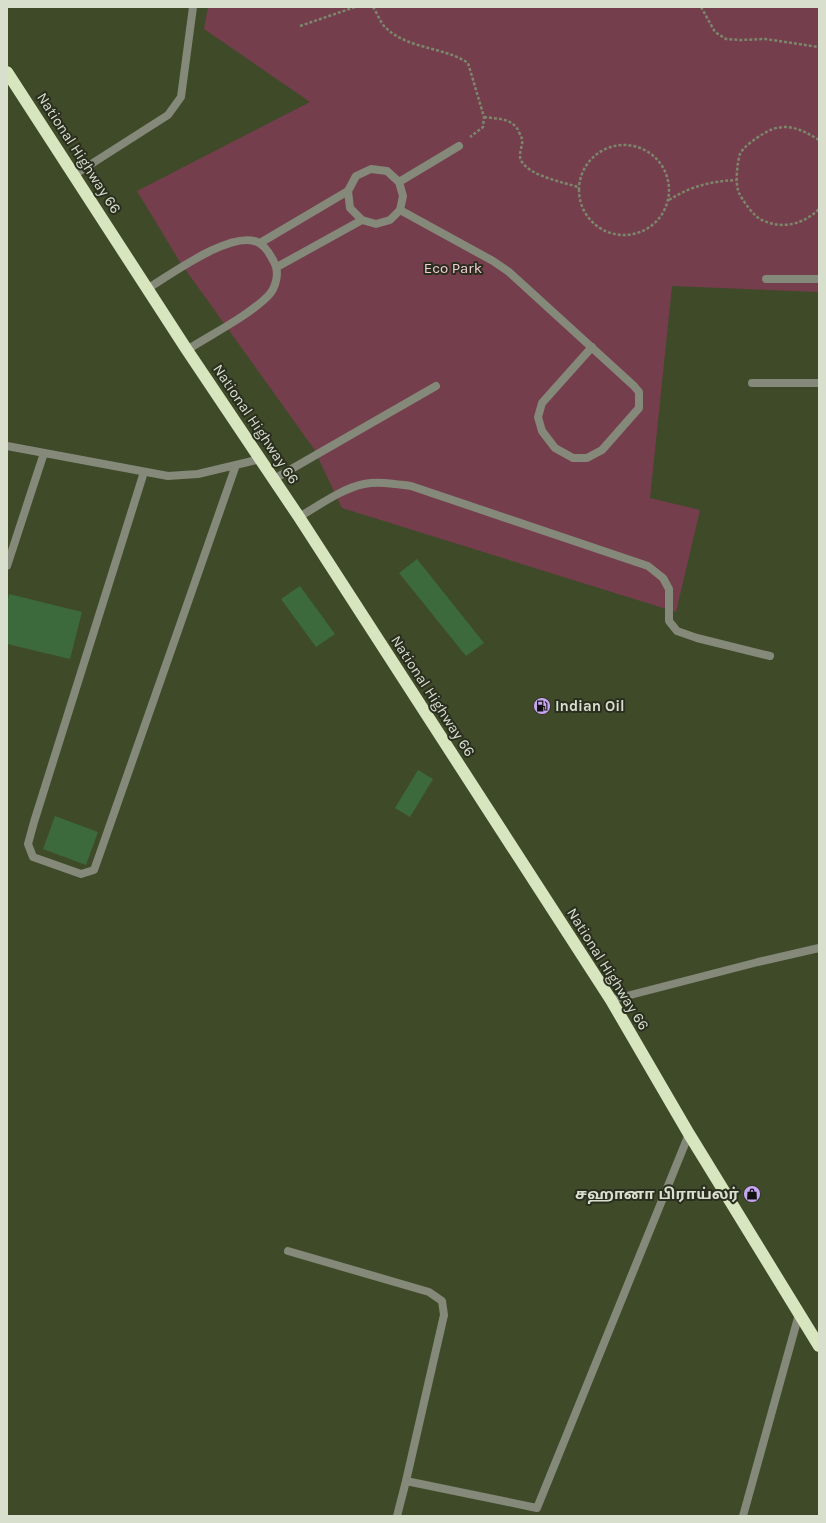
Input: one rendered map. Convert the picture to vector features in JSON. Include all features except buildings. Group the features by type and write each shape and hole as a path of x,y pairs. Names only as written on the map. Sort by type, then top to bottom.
{"highway":[{"name":"National Highway 66","path":"7,72 187,350 299,517 611,1000 689,1134 819,1346"}],"street":[{"path":"74,175 168,115 181,97 193,7"},
{"path":"400,182 459,146"},
{"path":"260,243 348,191 356,176 371,169 387,171 400,182 403,196 400,210 390,220 376,224 362,220 350,208 348,191"},
{"path":"400,210 509,272 592,347 639,392 639,408 602,450 587,458 573,458 555,448 542,431 538,417 542,403 592,347"},
{"path":"277,267 362,220"},
{"path":"147,289 214,249 230,242 246,240 260,243 271,256 277,267 276,282 269,295 254,308 187,350"},
{"path":"766,279 819,279"},
{"path":"752,383 819,383"},
{"path":"274,479 436,386"},
{"path":"7,446 168,476 198,474 261,459"},
{"path":"7,566 44,453"},
{"path":"144,472 28,844 33,857 82,874 94,870 236,465"},
{"path":"299,517 344,492 363,484 385,483 411,486 648,566 663,578 669,589 669,621 677,631 697,638 770,656"},
{"path":"611,1000 758,962 819,948"},
{"path":"406,1481 536,1512 689,1134"},
{"path":"288,1251 430,1292 442,1301 444,1315 397,1516"},
{"path":"743,1516 799,1314"}],"path":[{"path":"300,26 354,7"},
{"path":"373,7 384,25 398,37 419,46 460,57 468,63 484,117 483,127 459,146"},
{"path":"701,7 715,32 726,39 765,39 819,47"},
{"path":"484,117 508,121 516,126 523,140 520,153 521,161 529,170 551,179 578,187"},
{"path":"819,140 807,132 787,126 772,128 755,139 740,153 737,172 738,192 749,208 760,219 779,225 797,224 813,215 819,209"},
{"path":"633,145 654,155 664,165 670,184 669,200 663,215 650,229 634,235 618,234 604,229 591,221 582,209 578,187 583,168 594,156 615,146 633,145"},
{"path":"669,200 683,191 701,184 737,180"}],"green space":[{"name":"Eco Park","path":"208,7 819,7 819,292 672,286 650,498 700,510 676,612 342,508 314,449 180,262 137,191 310,102 204,29"}],"place":[{"name":"Indian Oil","path":"542,706"},
{"name":"சஹானா பிராய்லர்","path":"752,1194"}]}
